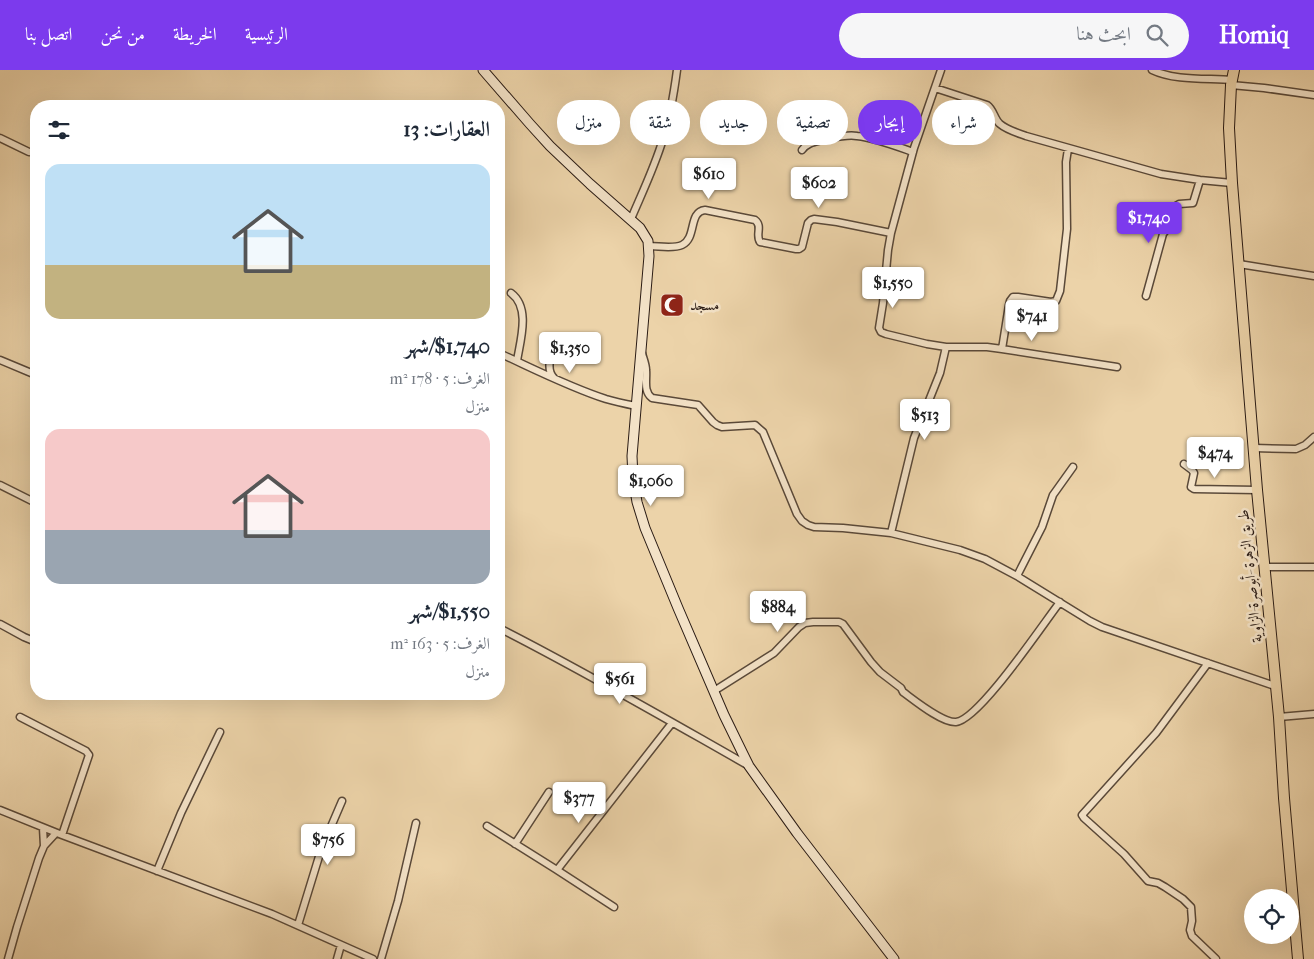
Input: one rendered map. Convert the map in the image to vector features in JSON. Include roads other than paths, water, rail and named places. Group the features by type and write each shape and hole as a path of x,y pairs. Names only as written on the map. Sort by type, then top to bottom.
{"main road":[{"path":"483,70 550,146 643,232 649,246 649,256 632,466 637,502 678,608 738,744 750,766 797,833 894,959"},
{"name":"طريق الزهرة -أبوصرة-الزاوية","path":"1232,78 1229,128 1232,183 1257,490 1279,717 1298,959"}],"street":[{"path":"630,218 654,166 663,139 677,70"},
{"path":"941,70 913,152 891,233 879,328 881,332 946,347 1002,349 1116,367"},
{"path":"1152,70 1161,74 1182,78 1232,78 1264,88 1314,95"},
{"path":"935,88 987,105 991,108 999,123 1017,133 1161,174 1232,183"},
{"path":"802,150 805,146 812,143 840,136 856,135 913,152"},
{"path":"0,138 29,152"},
{"path":"1002,349 1010,300 1013,297 1052,302 1056,301 1060,291 1067,229 1066,162 1068,149"},
{"path":"1146,296 1163,234 1170,225 1173,209 1178,204 1193,203 1200,180"},
{"path":"649,246 676,246 683,244 691,235 697,214 705,210 755,220 760,226 758,238 760,242 796,249 802,247 808,223 814,219 891,233"},
{"path":"1239,264 1314,276"},
{"path":"511,293 517,297 522,307 523,320 517,362"},
{"path":"555,379 550,374 549,369 557,339"},
{"path":"891,533 914,438 940,373 946,347"},
{"path":"641,352 646,368 646,390 652,398 698,404 717,425 755,425 763,432 797,514 808,525 891,533 960,550 1017,576 1102,627 1275,686"},
{"path":"505,356 555,379 606,399 636,406"},
{"path":"0,360 30,373"},
{"path":"1254,448 1291,450 1302,447 1314,437"},
{"path":"1184,464 1194,473 1191,487 1194,489 1257,490"},
{"path":"1017,576 1042,528 1053,495 1073,467"},
{"path":"0,485 30,500"},
{"path":"1265,567 1314,567"},
{"path":"714,691 774,653 799,626 813,622 839,622 846,627 880,672 901,688 903,692 927,710 946,720 956,722 972,713 988,697 1006,676 1060,602"},
{"path":"0,624 30,640"},
{"path":"505,631 592,676 750,766"},
{"path":"1208,663 1156,733 1082,815 1124,854 1148,881 1165,887 1191,907 1192,921 1190,930 1192,936 1216,959"},
{"path":"1279,717 1314,714"},
{"path":"20,717 86,751 89,755 59,834 44,846"},
{"path":"557,870 672,723"},
{"path":"158,872 181,813 220,732"},
{"path":"515,844 549,792"},
{"path":"298,925 322,850 342,801"},
{"path":"0,810 272,914 373,959"},
{"path":"381,959 398,900 416,823"},
{"path":"486,826 614,907"},
{"path":"8,959 44,846 43,828"},
{"path":"337,959 341,945"}],"place":[{"name":"مسجد","path":"672,305"}]}
